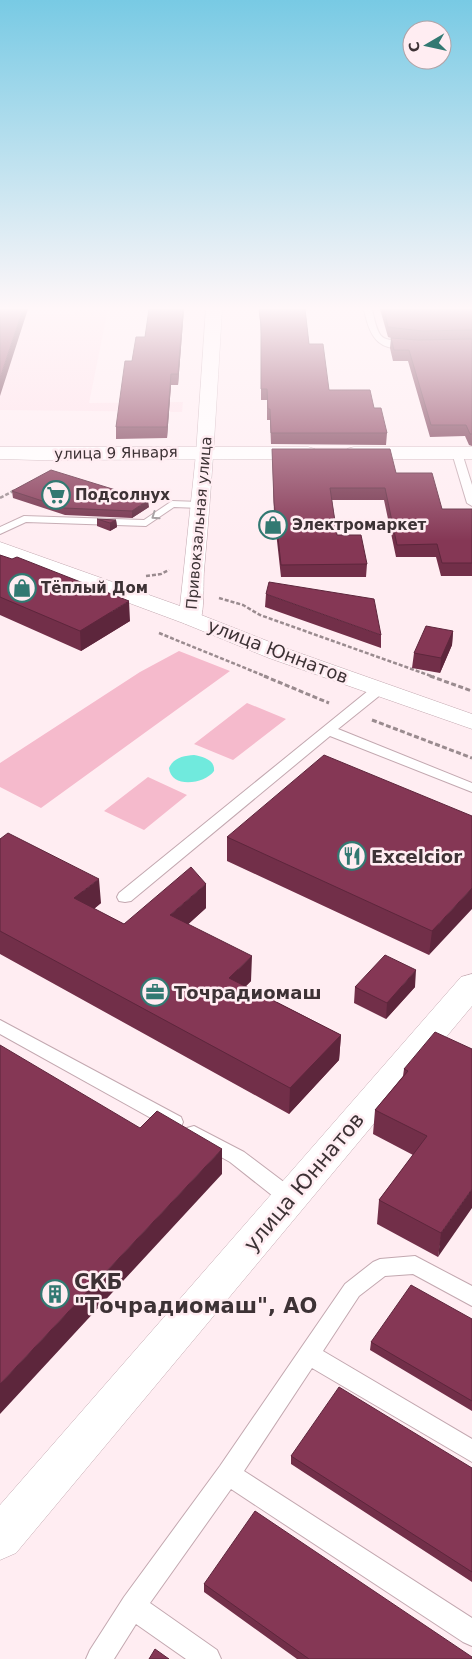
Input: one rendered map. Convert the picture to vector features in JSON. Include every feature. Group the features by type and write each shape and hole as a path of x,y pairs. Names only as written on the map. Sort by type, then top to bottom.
{"street":[{"name":"Привокзальная улица","path":"191,618 209,386"},
{"name":"улица 9 Января","path":"0,453 321,454"},
{"path":"340,454 464,453"},
{"name":"улица Юннатов","path":"0,548 191,618 277,653 472,722"},
{"name":"улица Юннатов","path":"0,1538 472,985"}],"lane":[{"path":"464,453 472,503"},
{"path":"0,531 24,519 146,523 172,504 200,505"},
{"path":"125,897 379,689"},
{"path":"328,730 472,788"},
{"path":"0,1026 237,1157 290,1198"},
{"path":"99,1659 133,1606 228,1474 352,1290 380,1268 415,1265 472,1297"},
{"path":"308,1354 472,1451"},
{"path":"228,1474 472,1633"},
{"path":"133,1606 208,1659"}],"path":[{"path":"146,576 243,605 260,615 472,690"},
{"path":"153,630 351,712 472,758"}],"shaded area":[{"path":"0,386 92,386 89,403 183,402 182,412 0,410"},
{"path":"179,651 230,671 41,808 0,787 0,763 140,672"},
{"path":"247,703 286,719 233,760 194,744"},
{"path":"148,777 187,795 144,830 104,811"}],"water":[{"path":"194,755 211,762 214,771 203,779 189,782 182,782 171,775 169,768 174,761"}],"building":[{"path":"122,386 170,386 167,427 116,427"},
{"path":"261,386 329,386 329,390 370,390 374,408 381,408 387,433 271,433 267,389 261,389"},
{"path":"420,386 472,386 472,434 470,434 466,425 431,425"},
{"path":"272,449 390,449 396,473 432,473 442,509 472,509 472,563 442,563 437,544 397,545 385,488 330,488 337,535 361,535 367,564 281,565 274,502"},
{"path":"51,470 148,500 132,511 64,508 12,491"},
{"path":"97,519 116,520 110,523"},
{"path":"0,555 12,559 17,557 129,601 80,631 0,597"},
{"path":"269,582 374,599 381,635 266,594"},
{"path":"426,626 453,631 441,658 414,653"},
{"name":"Excelcior","path":"324,755 472,816 472,888 432,931 227,837"},
{"name":"Точрадиомаш","path":"8,833 99,879 74,898 124,924 191,867 206,884 170,915 252,956 229,978 341,1035 290,1088 0,931 0,839"},
{"path":"385,955 416,970 387,1003 355,987"},
{"path":"435,1032 472,1049 472,1189 441,1233 379,1200 427,1136 375,1110 408,1071 404,1069"},
{"name":"СКБ \"Точрадиомаш\", АО","path":"0,1045 140,1128 157,1111 222,1149 0,1384"},
{"path":"411,1285 472,1319 472,1401 371,1342"},
{"path":"339,1387 472,1468 472,1572 291,1456"},
{"path":"255,1511 472,1657 472,1659 309,1659 204,1584"},
{"path":"155,1649 169,1659 149,1659"}],"place":[{"name":"Подсолнух","path":"56,495"},
{"name":"Электромаркет","path":"273,525"},
{"name":"Тёплый Дом","path":"22,588"},
{"name":"Excelcior","path":"352,856"},
{"name":"Точрадиомаш","path":"155,992"},
{"name":"СКБ \"Точрадиомаш\", АО","path":"55,1294"}]}
